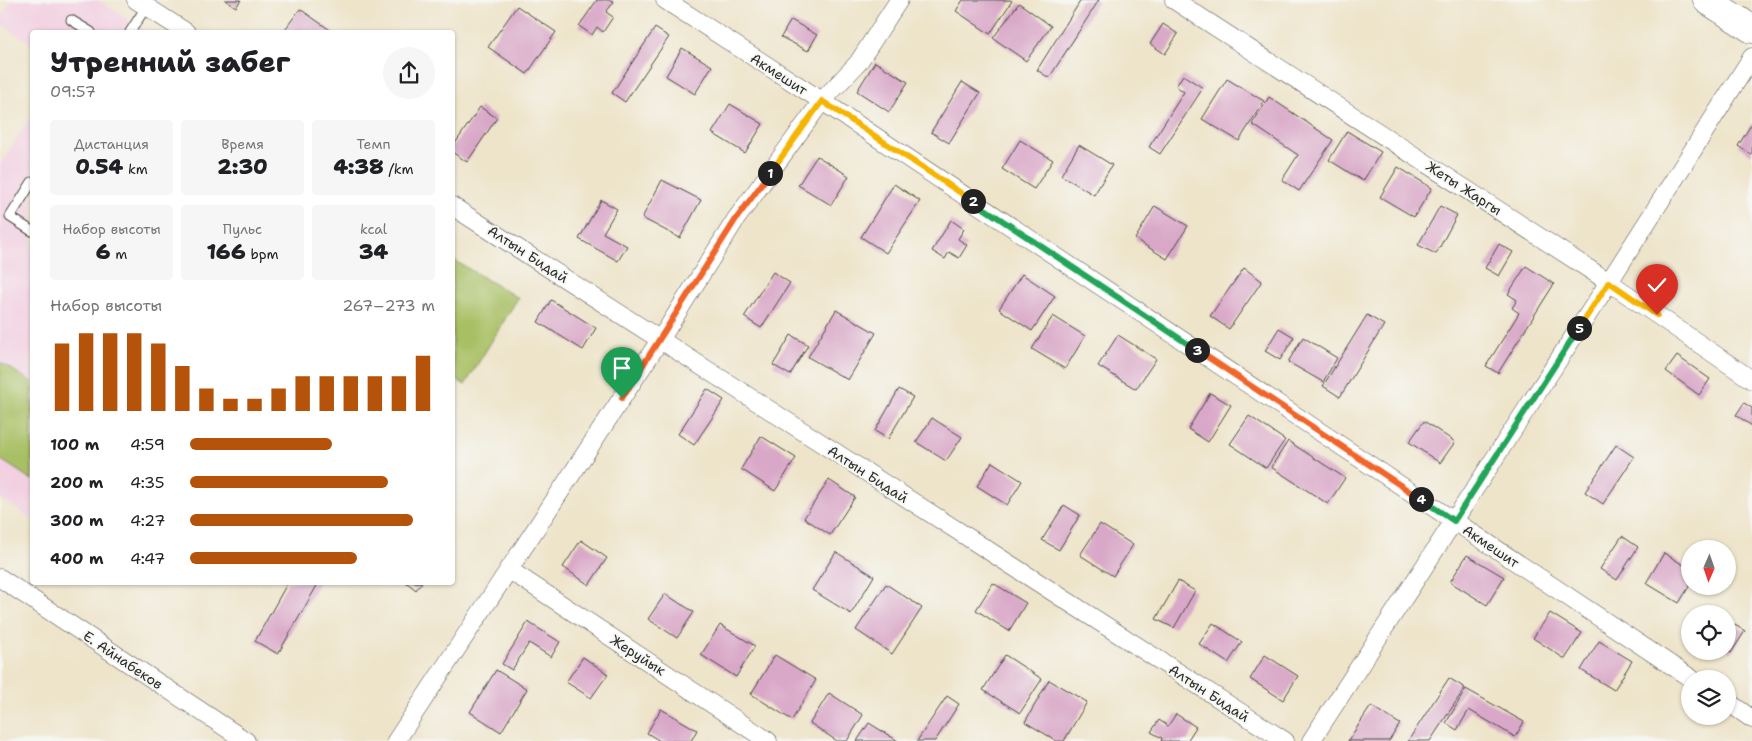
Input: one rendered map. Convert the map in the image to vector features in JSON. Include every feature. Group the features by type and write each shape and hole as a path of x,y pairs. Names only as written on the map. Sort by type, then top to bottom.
{"highway":[{"path":"1707,0 1752,29"}],"street":[{"name":"Акмешит","path":"665,0 822,101 1681,672"},
{"path":"396,741 660,340 736,219 822,101 858,63 899,0"},
{"name":"Жеты Жаргы","path":"1174,0 1609,282 1752,380"},
{"path":"141,3 183,30"},
{"path":"1311,741 1609,282 1752,56"},
{"name":"Алтын Бидай","path":"455,208 1285,741"},
{"name":"Жеруйык","path":"508,569 768,741"},
{"name":"Е. Айнабеков","path":"0,578 246,741"},
{"path":"1736,708 1752,719"}],"lane":[{"path":"131,30 141,3"},
{"path":"71,20 87,30"},
{"path":"30,185 10,217 30,230"}],"shaded area":[{"path":"12,0 98,0 145,30 30,30 30,44 0,23 0,19"},
{"path":"30,118 30,518 0,498 0,165"}],"green space":[{"path":"455,261 518,298 465,385 455,378"},
{"path":"0,362 30,381 30,479 0,459"}],"building":[{"path":"225,0 241,0 236,7"},
{"path":"597,0 611,0 614,2 606,12 613,17 603,32 597,27 592,35 579,26"},
{"path":"963,0 1012,1 990,34 956,11"},
{"path":"1081,0 1099,0 1049,78 1037,70"},
{"path":"1019,3 1051,26 1026,61 993,38"},
{"path":"517,6 556,32 527,74 488,47"},
{"path":"300,9 330,30 284,30"},
{"path":"791,20 817,35 808,51 781,37"},
{"path":"1163,24 1178,34 1165,54 1150,44"},
{"path":"655,28 669,37 625,102 612,93"},
{"path":"682,48 712,66 695,94 666,76"},
{"path":"875,62 908,82 889,112 857,91"},
{"path":"1183,75 1203,88 1160,154 1149,147 1184,92 1176,86"},
{"path":"1227,79 1264,101 1239,141 1202,119"},
{"path":"962,82 980,93 949,143 931,132"},
{"path":"1269,97 1333,140 1299,191 1282,180 1298,155 1252,124"},
{"path":"730,104 763,124 745,153 712,133"},
{"path":"480,107 497,118 467,162 455,154 455,144"},
{"path":"1752,123 1752,155 1738,146"},
{"path":"1347,131 1381,152 1363,181 1329,160"},
{"path":"1020,140 1053,160 1034,189 1002,169"},
{"path":"1079,145 1112,165 1094,195 1061,175"},
{"path":"817,156 849,176 831,205 798,185"},
{"path":"1398,167 1432,188 1414,217 1380,197"},
{"path":"662,180 701,200 680,238 642,218"},
{"path":"894,184 920,201 886,253 861,237"},
{"path":"601,200 617,209 603,233 627,246 618,261 579,239"},
{"path":"1155,206 1188,226 1167,259 1135,239"},
{"path":"1440,206 1457,215 1436,254 1418,245"},
{"path":"951,220 964,229 958,239 967,245 959,258 949,252 945,259 932,251"},
{"path":"1499,244 1513,252 1499,276 1485,268"},
{"path":"1526,266 1554,284 1498,373 1486,366 1519,313 1512,308 1517,300 1508,294"},
{"path":"1244,268 1262,281 1229,329 1210,316"},
{"path":"773,272 790,283 761,328 744,317"},
{"path":"1022,274 1055,296 1032,331 999,309"},
{"path":"551,300 596,328 583,350 538,322"},
{"path":"836,310 876,333 848,380 808,357"},
{"path":"1367,315 1384,325 1340,397 1323,386"},
{"path":"1053,316 1085,336 1065,369 1032,349"},
{"path":"1279,328 1294,337 1280,360 1265,351"},
{"path":"791,335 808,345 790,375 773,365"},
{"path":"1118,335 1156,359 1136,389 1098,366"},
{"path":"1303,337 1337,358 1323,382 1288,362"},
{"path":"1677,356 1710,379 1699,395 1666,371"},
{"path":"707,389 724,400 694,445 678,434"},
{"path":"899,389 913,397 888,439 875,431"},
{"path":"1210,393 1231,405 1208,442 1188,429"},
{"path":"1744,403 1752,408 1752,426 1736,415"},
{"path":"1249,416 1285,440 1266,468 1230,444"},
{"path":"932,418 962,437 946,461 916,442"},
{"path":"1424,421 1455,442 1440,463 1409,442"},
{"path":"761,436 796,458 775,491 741,469"},
{"path":"1288,441 1345,478 1328,504 1271,467"},
{"path":"1616,445 1634,457 1603,504 1585,492"},
{"path":"992,462 1022,481 1007,505 977,486"},
{"path":"829,480 855,497 830,535 804,518"},
{"path":"1064,505 1080,515 1059,550 1042,540"},
{"path":"1100,524 1133,545 1113,576 1080,555"},
{"path":"1622,536 1638,547 1617,580 1600,569"},
{"path":"581,540 607,558 589,585 563,567"},
{"path":"836,552 874,576 851,614 812,590"},
{"path":"1664,553 1681,563 1681,595 1684,595 1679,603 1646,583"},
{"path":"1467,555 1504,577 1487,605 1450,582"},
{"path":"1178,581 1195,591 1174,628 1156,619"},
{"path":"993,583 1026,603 1009,631 976,610"},
{"path":"886,584 922,608 892,654 856,630"},
{"path":"286,585 317,585 278,654 255,641"},
{"path":"410,585 420,585 416,590"},
{"path":"665,594 694,612 677,638 648,619"},
{"path":"1550,613 1582,633 1565,659 1533,638"},
{"path":"528,622 560,642 551,657 529,643 512,670 502,664"},
{"path":"1213,623 1242,642 1228,663 1199,644"},
{"path":"720,625 755,646 736,677 701,655"},
{"path":"1736,626 1745,631 1736,645"},
{"path":"1599,641 1632,661 1614,690 1581,670"},
{"path":"775,655 816,680 792,720 751,694"},
{"path":"1005,655 1042,679 1020,713 983,690"},
{"path":"1265,655 1298,676 1283,700 1250,679"},
{"path":"583,657 608,674 591,698 566,682"},
{"path":"496,670 527,689 501,732 470,712"},
{"path":"1449,678 1465,688 1430,741 1408,741"},
{"path":"1049,680 1087,702 1064,741 1057,741 1025,722"},
{"path":"1466,689 1524,722 1515,737 1469,710 1457,730 1446,723"},
{"path":"829,693 863,715 847,741 837,741 810,723"},
{"path":"947,696 959,704 935,741 917,741"},
{"path":"1371,706 1400,724 1389,741 1348,741"},
{"path":"661,709 697,730 691,741 660,741 647,733"},
{"path":"1176,714 1196,727 1187,741 1161,741 1162,738 1151,732 1159,720 1168,726"},
{"path":"869,723 898,741 857,741"}],"route":[{"path":"622,398 736,219 822,101 1454,521 1609,282 1657,315"}]}
